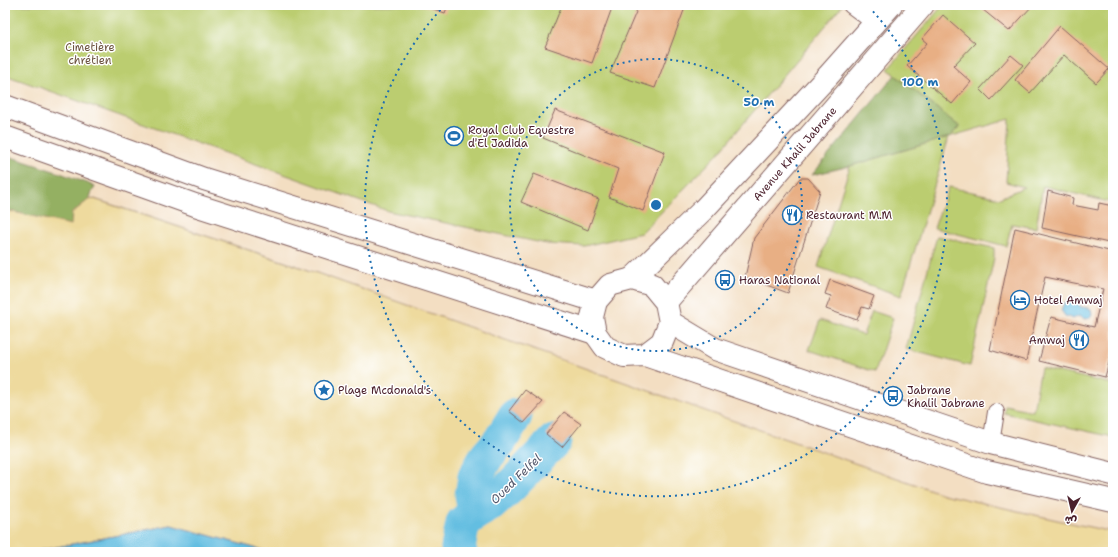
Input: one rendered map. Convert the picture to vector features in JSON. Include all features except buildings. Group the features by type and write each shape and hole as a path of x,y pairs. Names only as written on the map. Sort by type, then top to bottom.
{"main road":[{"path":"890,5 828,76 704,209 632,279 610,285 596,301 592,317 595,334 605,347 624,356 645,355 987,472 1113,501"},
{"name":"Avenue Khalil Jabrane","path":"668,312 738,220 923,5"},
{"path":"5,106 204,179 596,301"},
{"path":"5,137 195,205 595,334"},
{"path":"195,205 204,179"},
{"path":"632,279 652,285 668,312 715,349 991,443 1113,474"},
{"path":"645,355 662,342 668,312"}],"street":[{"path":"851,5 874,23"},
{"path":"991,443 996,412"}],"green space":[{"name":"Royal Club Equestre d'El Jadida","path":"5,5 843,5 717,155 641,233 584,246 547,244 388,211 5,75"},
{"path":"943,5 1113,5 1113,203 1043,186 1036,228 1012,224 1006,246 934,228 949,187 1000,198 1024,187 1006,182 1010,119 949,137 960,127 888,69"},
{"path":"895,75 960,127 949,137 850,166 812,175"},
{"path":"949,137 901,296 818,267 850,166"},
{"path":"5,155 95,186 88,201 91,198 297,266 421,311 5,210"},
{"path":"937,236 994,248 994,258 970,366 906,349"},
{"path":"872,311 893,318 875,372 809,350 820,320 863,335"},
{"path":"1041,368 1113,384 1113,437 1004,413 1005,405 1033,411"}],"sand":[{"name":"Plage Mcdonald's","path":"91,198 297,266 943,494 1113,532 1113,552 269,552 171,525 31,552 5,552 5,210 71,225 72,213"}],"water":[{"path":"1068,301 1077,302 1081,307 1091,309 1092,315 1090,318 1085,319 1079,316 1073,319 1065,316 1061,310 1064,303"},
{"path":"171,525 269,552 31,552"}],"waterway":[{"name":"Oued Felfel","path":"475,513 472,495 475,477 487,456 500,441 515,416"},
{"name":"Oued Felfel","path":"460,552 458,548 463,523 475,513 491,504 510,487 554,441"}],"place":[{"name":"Royal Club Equestre d'El Jadida","path":"454,136"},
{"name":"Restaurant M.M","path":"792,215"},
{"name":"Haras National","path":"725,280"},
{"name":"Hotel Amwaj","path":"1020,300"},
{"name":"Amwaj","path":"1079,340"},
{"name":"Plage Mcdonald's","path":"324,390"},
{"name":"Jabrane Khalil Jabrane","path":"893,396"}],"park label":[{"name":"Cimetière chrétien","path":"90,53"}]}
